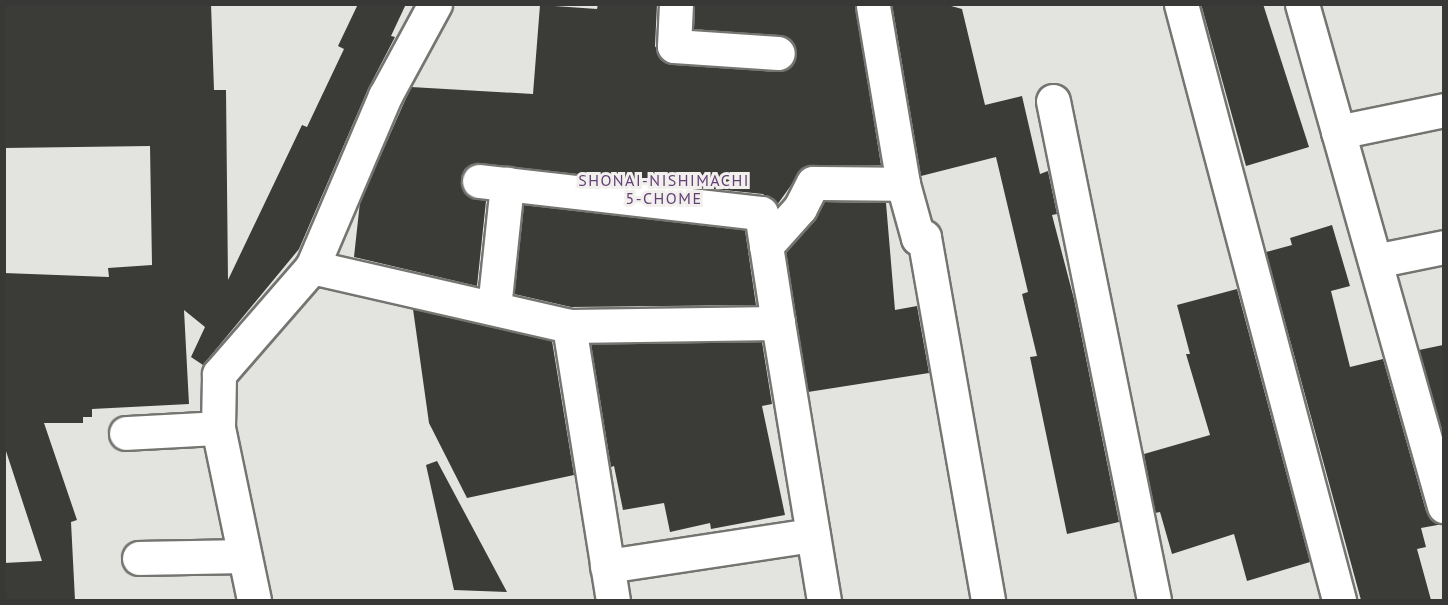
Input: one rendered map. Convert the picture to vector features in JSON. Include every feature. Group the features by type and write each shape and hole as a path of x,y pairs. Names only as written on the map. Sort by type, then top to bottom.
{"street":[{"path":"254,600 218,428 219,374 312,267 385,96 435,4"},
{"path":"676,4 674,46 778,53"},
{"path":"1181,4 1339,600"},
{"path":"1302,4 1443,507"},
{"path":"873,6 903,184 918,238 924,237 988,600"},
{"path":"1053,101 1154,600"},
{"path":"1338,132 1443,110"},
{"path":"494,308 493,182 761,213 824,600"},
{"path":"766,246 800,208 813,183 903,184"},
{"path":"1375,261 1443,247"},
{"path":"312,267 569,326 778,323"},
{"path":"569,326 613,600"},
{"path":"126,433 218,428"},
{"path":"607,566 813,535"},
{"path":"139,558 244,556"}],"building":[{"path":"211,4 214,90 226,90 228,280 302,125 307,127 344,49 338,46 358,4 406,4 391,36 395,37 368,89 299,249 203,365 191,357 205,327 184,310 189,404 92,409 92,417 83,417 83,423 44,423 77,520 71,522 75,600 4,600 4,563 42,561 4,445 4,273 109,277 108,268 152,265 150,146 4,148 4,5"},
{"path":"598,4 657,4 655,46 664,62 777,72 794,63 795,45 789,38 694,29 695,4 855,4 881,165 804,167 777,205 763,194 472,164 464,170 462,188 468,196 486,201 477,286 354,257 360,202 411,87 533,94 540,5 597,9"},
{"path":"892,4 944,4 962,9 985,105 1022,96 1040,174 1048,171 1057,214 1052,215 1074,299 1119,522 1067,534 1030,357 1037,356 1022,294 1028,292 996,157 921,176"},
{"path":"1201,4 1263,4 1309,147 1246,166"},
{"path":"824,202 886,203 895,310 917,306 929,373 808,392 786,252 814,220"},
{"path":"524,205 745,230 756,305 571,307 514,294"},
{"path":"1332,225 1350,286 1331,291 1350,367 1383,359 1426,511 1431,520 1443,524 1421,528 1426,547 1417,549 1431,600 1361,600 1266,252 1292,245 1290,238"},
{"path":"1237,289 1310,562 1247,581 1234,534 1172,554 1160,512 1155,513 1144,454 1210,435 1186,354 1190,354 1177,305"},
{"path":"413,309 552,341 574,475 467,498 429,423"},
{"path":"762,342 772,404 762,406 785,515 711,529 710,523 670,532 664,503 623,510 614,466 611,467 591,344"},
{"path":"1443,345 1443,435 1419,350"},
{"path":"437,461 507,592 454,590 426,465"}],"district":[{"name":"SHONAI-NISHIMACHI 5-CHOME","path":"664,189"}]}
